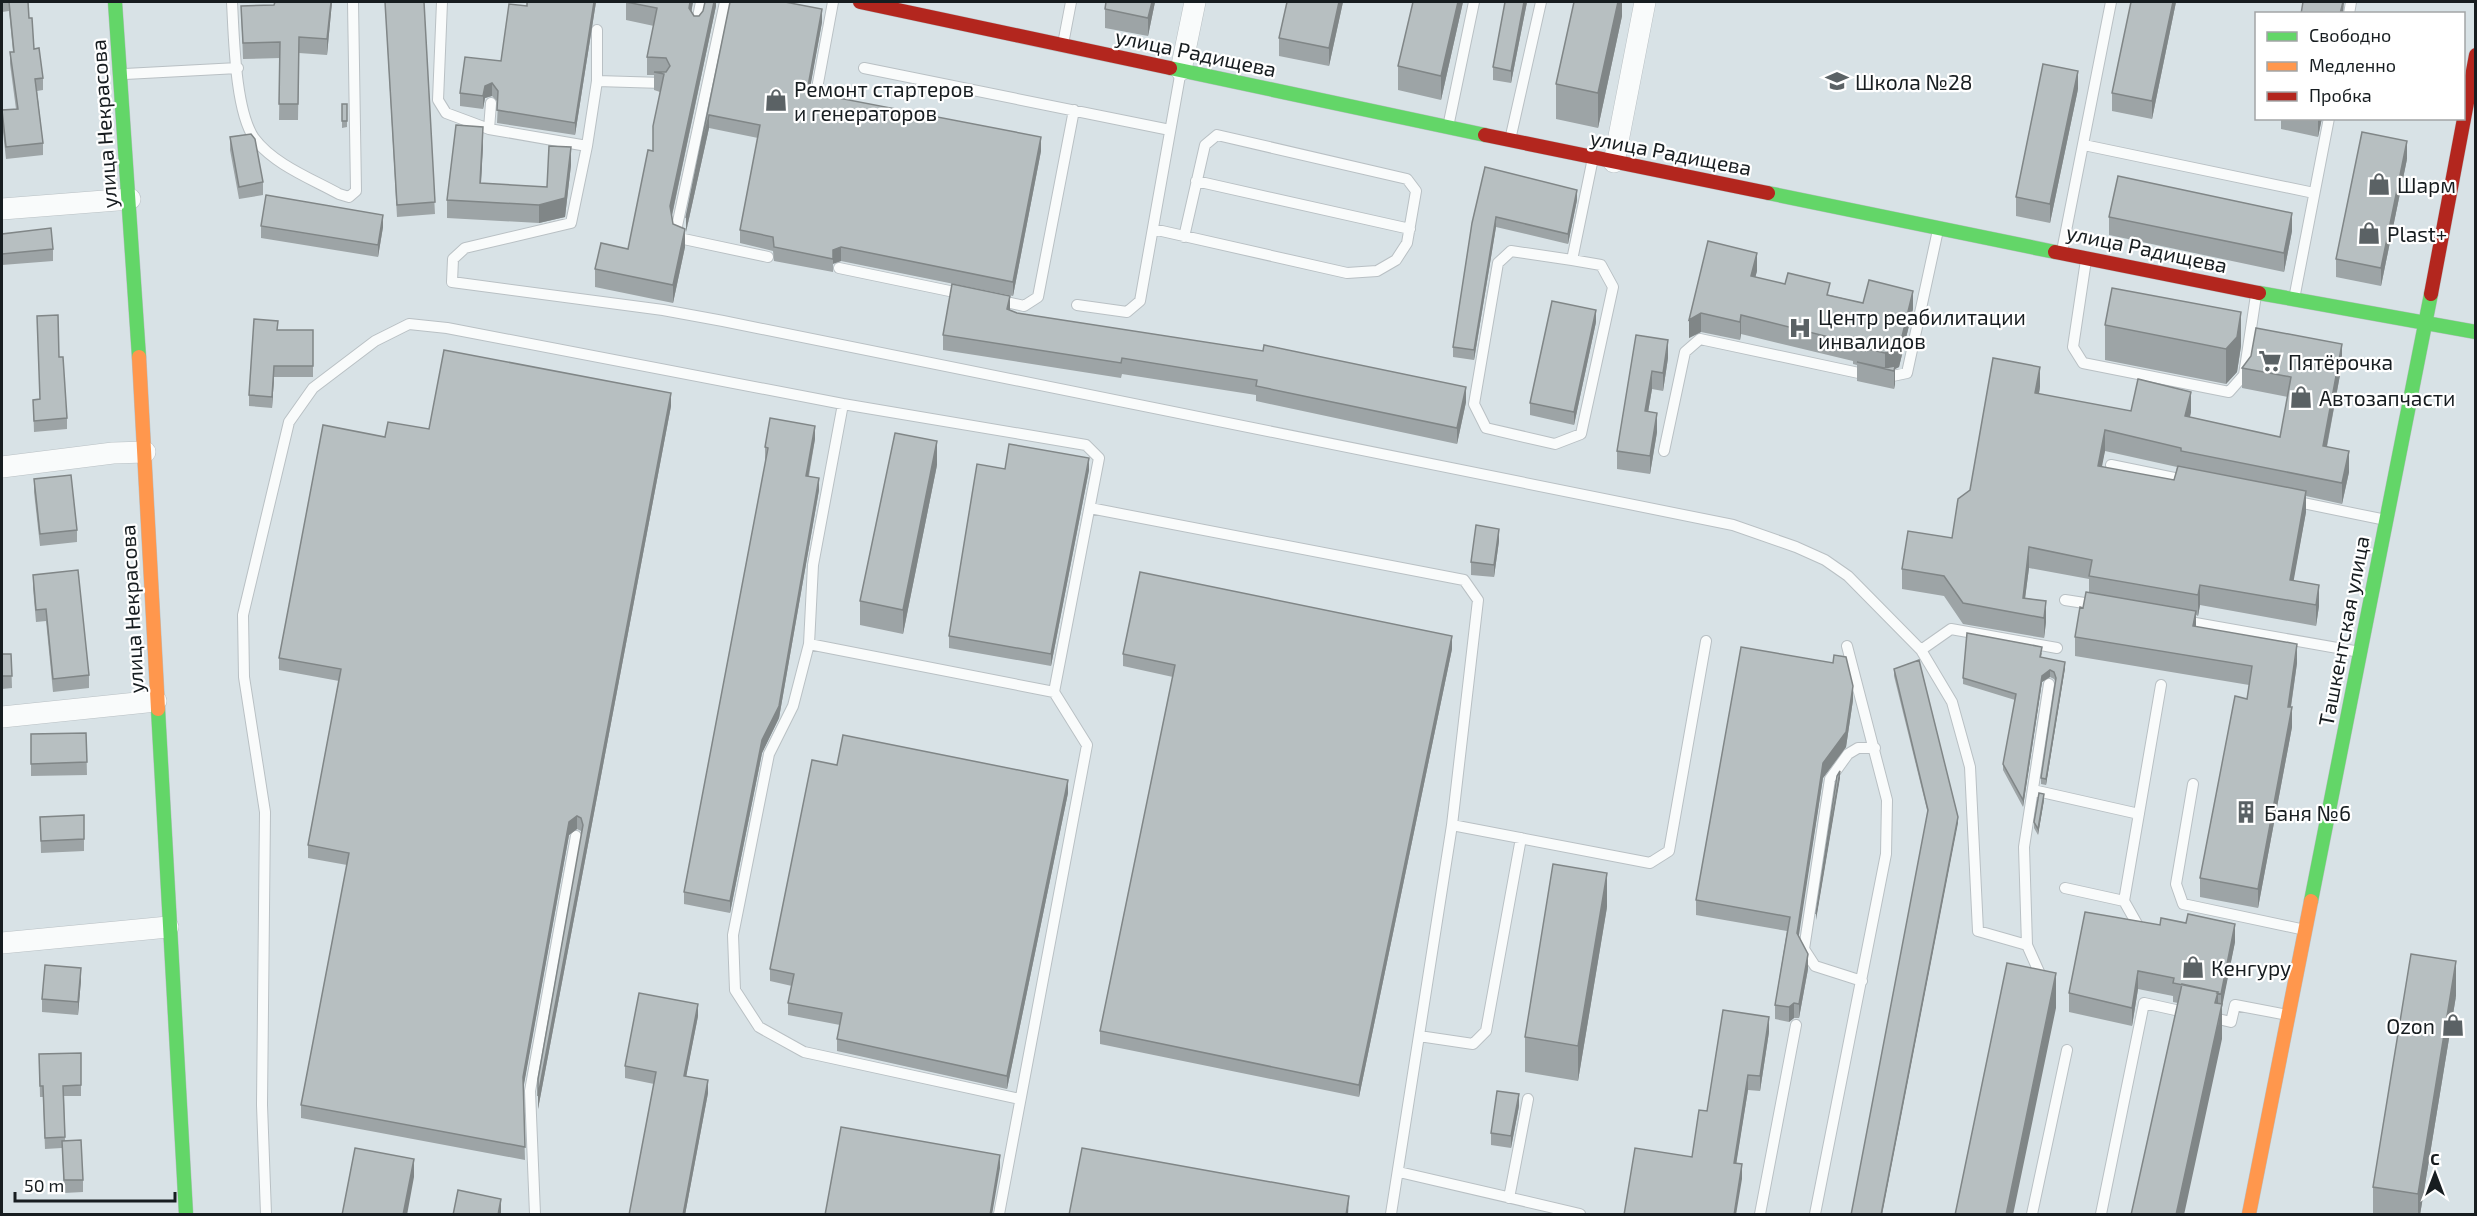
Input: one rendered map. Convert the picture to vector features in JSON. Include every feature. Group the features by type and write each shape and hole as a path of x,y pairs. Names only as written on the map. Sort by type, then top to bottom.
{"main road":[{"name":"улица Некрасова","path":"115,2 122,75 145,452 168,927 186,1215"},
{"name":"улица Радищева","path":"860,2 943,15 1181,70 1604,160 2294,300 2425,324 2441,333 2475,332"},
{"name":"Ташкентская улица","path":"2465,109 2475,55"},
{"name":"Ташкентская улица","path":"2249,1215 2425,324 2463,120"},
{"path":"2441,333 2445,308"}],"street":[{"path":"1181,70 1195,2"},
{"path":"1604,160 1645,2"},
{"path":"2,209 130,199"},
{"path":"2,467 113,453 145,452"},
{"path":"2,717 156,701"},
{"path":"2,943 168,927"}],"lane":[{"path":"232,2 244,119 255,140 282,162 339,194 349,197 356,191 353,2"},
{"path":"442,2 438,100 446,113 489,129 587,146"},
{"path":"696,27 701,2"},
{"path":"725,2 677,226 679,238 768,257"},
{"path":"818,83 833,2"},
{"path":"1063,44 1071,2"},
{"path":"1448,127 1474,2"},
{"path":"1510,140 1541,2"},
{"path":"2062,252 2111,2"},
{"path":"597,30 597,81 587,146 570,223 465,248 453,259 452,282 663,310 723,321 1732,525 1796,547 1825,560 1848,576 1921,650 1952,702 1970,767 1978,931 2027,945"},
{"path":"122,75 238,68"},
{"path":"864,68 1170,130"},
{"path":"1077,305 1127,312 1140,301 1181,70"},
{"path":"597,81 663,82"},
{"path":"489,129 491,103"},
{"path":"989,299 1024,306 1038,297 1074,111"},
{"path":"2294,300 2328,120"},
{"path":"1153,229 1184,237 1347,273 1377,271 1396,260 1407,243 1416,191 1407,178 1217,135 1205,144 1184,237"},
{"path":"2084,145 2314,193"},
{"path":"1572,260 1604,160"},
{"path":"1197,181 1410,229"},
{"path":"1664,451 1685,351 1700,339 1885,379 1906,373 1939,227"},
{"path":"1510,250 1572,260 1601,265 1613,287 1581,434 1555,444 1486,429 1474,404 1498,263 1510,250"},
{"path":"2087,257 2073,347 2083,363 2229,392 2244,375 2257,292"},
{"path":"839,268 977,296"},
{"path":"266,1215 262,1105 265,812 244,677 243,615 288,422 313,388 375,341 409,324 447,328 843,404 1086,445 1099,458 1054,692 1087,745 999,1215"},
{"path":"843,404 813,565 809,644 793,706 769,754 733,935 735,990 759,1027 804,1052 1020,1099"},
{"path":"2111,465 2203,483"},
{"path":"2284,500 2386,520"},
{"path":"1090,508 1464,580 1478,600 1452,825 1390,1215"},
{"path":"2065,600 2111,608"},
{"path":"2169,618 2360,652"},
{"path":"1921,650 1951,629 2056,648"},
{"path":"1452,825 1650,862 1669,851 1706,641"},
{"path":"809,644 1054,692"},
{"path":"1815,1215 1886,854 1887,800 1847,646"},
{"path":"2045,986 2027,945 2024,847 2049,684"},
{"path":"2141,931 2124,901 2161,685"},
{"path":"1862,981 1815,966 1804,949 1830,779 1848,754 1858,748 1875,748"},
{"path":"2193,784 2176,884 2182,904 2306,930"},
{"path":"2033,790 2139,814"},
{"path":"535,1215 530,1091 576,836"},
{"path":"1419,1036 1473,1044 1486,1031 1521,838"},
{"path":"2065,888 2124,901"},
{"path":"2101,1215 2144,1003 2231,1022 2235,1005 2289,1016"},
{"path":"1760,1215 1796,1025"},
{"path":"2032,1215 2067,1050"},
{"path":"1509,1198 1528,1099"},
{"path":"1398,1172 1580,1215"}],"building":[{"path":"9,2 28,2 29,18 32,18 34,49 39,48 43,78 35,79 43,143 6,147 2,110 18,109 10,52 14,52"},
{"path":"275,2 331,2 327,39 299,37 298,104 279,104 280,42 243,43 241,6 274,5"},
{"path":"385,2 424,2 435,202 397,205"},
{"path":"527,2 594,2 575,123 497,110 498,91 492,83 485,86 483,96 460,93 465,57 501,61 509,4 527,6"},
{"path":"626,2 690,2 689,8 694,16 699,16 705,2 714,2 670,206 673,224 685,229 673,285 595,269 601,243 628,249 648,150 653,151 653,126 664,74 654,72 666,72 670,66 666,58 647,57 657,8"},
{"path":"730,2 785,2 822,9 807,92 1041,137 1013,282 841,247 833,250 833,259 774,247 773,237 740,230 760,125 709,115 686,218"},
{"path":"1106,2 1152,2 1148,18 1105,9"},
{"path":"1287,2 1339,2 1329,48 1279,38"},
{"path":"1413,2 1458,2 1441,76 1398,66"},
{"path":"1505,2 1524,2 1511,71 1493,67"},
{"path":"1574,2 1618,2 1598,93 1556,84"},
{"path":"2131,2 2173,2 2152,101 2112,93"},
{"path":"2303,2 2343,2 2340,12 2301,12"},
{"path":"2043,64 2078,71 2050,204 2016,197"},
{"path":"342,104 347,104 347,121 342,121"},
{"path":"456,125 483,127 480,183 547,187 549,146 571,147 565,198 539,205 447,200"},
{"path":"2362,132 2407,141 2381,268 2336,259"},
{"path":"251,134 255,139 263,182 239,187 230,137"},
{"path":"1485,167 1577,190 1568,234 1496,217 1474,350 1453,347 1472,223"},
{"path":"2118,176 2292,213 2284,253 2109,217"},
{"path":"266,195 383,215 378,245 261,226"},
{"path":"51,228 53,249 2,254 2,234"},
{"path":"1708,241 1757,253 1751,276 1785,284 1788,273 1830,283 1827,295 1863,303 1869,280 1913,291 1899,349 1885,353 1741,315 1740,322 1701,313 1689,320"},
{"path":"952,284 1010,296 1007,309 1017,313 1263,351 1264,345 1466,387 1457,428 1256,386 1257,380 1122,358 1121,363 943,335"},
{"path":"2112,288 2241,312 2237,337 2226,349 2105,325"},
{"path":"1552,301 1596,310 1574,412 1530,403"},
{"path":"58,315 59,357 63,357 67,418 34,421 33,400 40,399 37,316"},
{"path":"254,319 278,321 277,330 313,330 313,366 274,366 272,397 249,395"},
{"path":"2256,328 2342,344 2323,446 2349,451 2342,483 2181,451 2181,448 2105,430 2098,466 2174,480 2178,466 2306,491 2290,580 2319,585 2316,605 2200,585 2198,595 2089,576 2092,560 2029,547 2023,598 2046,601 2044,618 1963,603 1944,576 1902,569 1908,531 1952,538 1958,499 1970,490 1993,358 2040,367 2035,393 2131,411 2138,379 2191,392 2185,416 2280,437 2291,377 2242,368 2251,356"},
{"path":"1636,335 1668,340 1663,373 1652,371 1645,411 1657,413 1650,456 1617,451"},
{"path":"444,350 671,393 538,1096 538,1079 583,825 581,818 577,816 569,822 523,1077 525,1147 301,1105 349,853 308,845 341,669 279,658 323,425 385,437 388,422 429,429"},
{"path":"1857,362 1884,368 1895,366 1894,371"},
{"path":"770,418 815,426 806,476 819,478 779,706 762,740 730,901 684,892 768,448 765,447"},
{"path":"895,433 937,441 903,610 860,601"},
{"path":"1009,444 1089,458 1051,654 949,636 977,464 1005,469"},
{"path":"71,475 77,530 40,534 34,479"},
{"path":"1476,525 1499,529 1494,565 1471,562"},
{"path":"78,570 89,675 53,679 46,609 36,610 33,575"},
{"path":"1140,572 1452,636 1359,1085 1100,1031 1175,665 1123,654"},
{"path":"2086,592 2196,611 2193,626 2297,644 2288,707 2292,707 2258,889 2200,878 2235,696 2247,699 2252,666 2075,637 2080,607 2083,608"},
{"path":"1967,633 2042,647 2040,657 2065,662 2046,779 2041,778 2056,678 2054,672 2050,670 2042,676 2023,800 2003,764 2016,694 1963,678"},
{"path":"1741,647 1833,663 1834,655 1846,657 1853,686 1846,732 1823,763 1797,933 1808,954 1799,1004 1794,1003 1789,1007 1775,1005 1790,917 1696,900"},
{"path":"2,654 11,654 12,676 2,676"},
{"path":"1919,660 1958,817 1881,1215 1851,1215 1928,810 1894,669"},
{"path":"86,733 87,762 31,764 31,734"},
{"path":"843,735 1068,780 1007,1076 837,1039 842,1013 788,1003 794,974 770,969 812,760 837,765"},
{"path":"1840,771 1816,914 1837,776"},
{"path":"2039,793 2044,794 2038,829 2034,822"},
{"path":"84,815 84,839 41,841 40,817"},
{"path":"1553,864 1607,873 1578,1046 1525,1037"},
{"path":"2085,912 2160,925 2161,918 2186,923 2188,914 2235,924 2221,994 2173,983 2174,978 2138,971 2132,1008 2069,993"},
{"path":"2411,954 2456,961 2418,1194 2373,1187"},
{"path":"2007,963 2056,973 2006,1215 1955,1215"},
{"path":"45,965 81,968 78,1002 42,999"},
{"path":"2182,984 2218,992 2215,1003 2222,1004 2176,1215 2131,1215"},
{"path":"639,993 698,1004 684,1076 708,1080 683,1215 629,1215 656,1072 625,1066"},
{"path":"1723,1010 1769,1017 1760,1076 1748,1075 1734,1163 1742,1164 1734,1215 1624,1215 1635,1148 1692,1157 1699,1110 1707,1111"},
{"path":"81,1053 81,1085 63,1086 65,1137 45,1138 39,1054"},
{"path":"1497,1091 1519,1094 1511,1136 1491,1133"},
{"path":"841,1127 1000,1155 990,1215 825,1215"},
{"path":"81,1140 83,1180 64,1180 62,1141"},
{"path":"355,1148 414,1159 403,1215 342,1215"},
{"path":"1082,1148 1349,1196 1346,1215 1069,1215"},
{"path":"458,1190 501,1199 498,1215 453,1215"}],"traffic: fast":[{"path":"115,2 139,357"},
{"path":"1170,68 1485,135"},
{"path":"1768,193 2055,252"},
{"path":"2259,293 2476,332"},
{"path":"2311,901 2431,294"},
{"path":"158,709 186,1214"}],"traffic: slow":[{"path":"139,357 158,709"},
{"path":"2249,1214 2311,901"}],"traffic: jam":[{"path":"860,2 1170,68"},
{"path":"2465,113 2476,55"},
{"path":"2431,294 2464,120"},
{"path":"1485,135 1768,193"},
{"path":"2055,252 2259,293"}],"place":[{"name":"Школа №28","path":"1837,81"},
{"name":"Ремонт стартеров и генераторов","path":"776,100"},
{"name":"Шарм","path":"2379,184"},
{"name":"Plast+","path":"2369,233"},
{"name":"Центр реабилитации инвалидов","path":"1800,328"},
{"name":"Пятёрочка","path":"2270,361"},
{"name":"Автозапчасти","path":"2301,397"},
{"name":"Баня №6","path":"2246,812"},
{"name":"Кенгуру","path":"2193,967"},
{"name":"Ozon","path":"2453,1025"}]}
